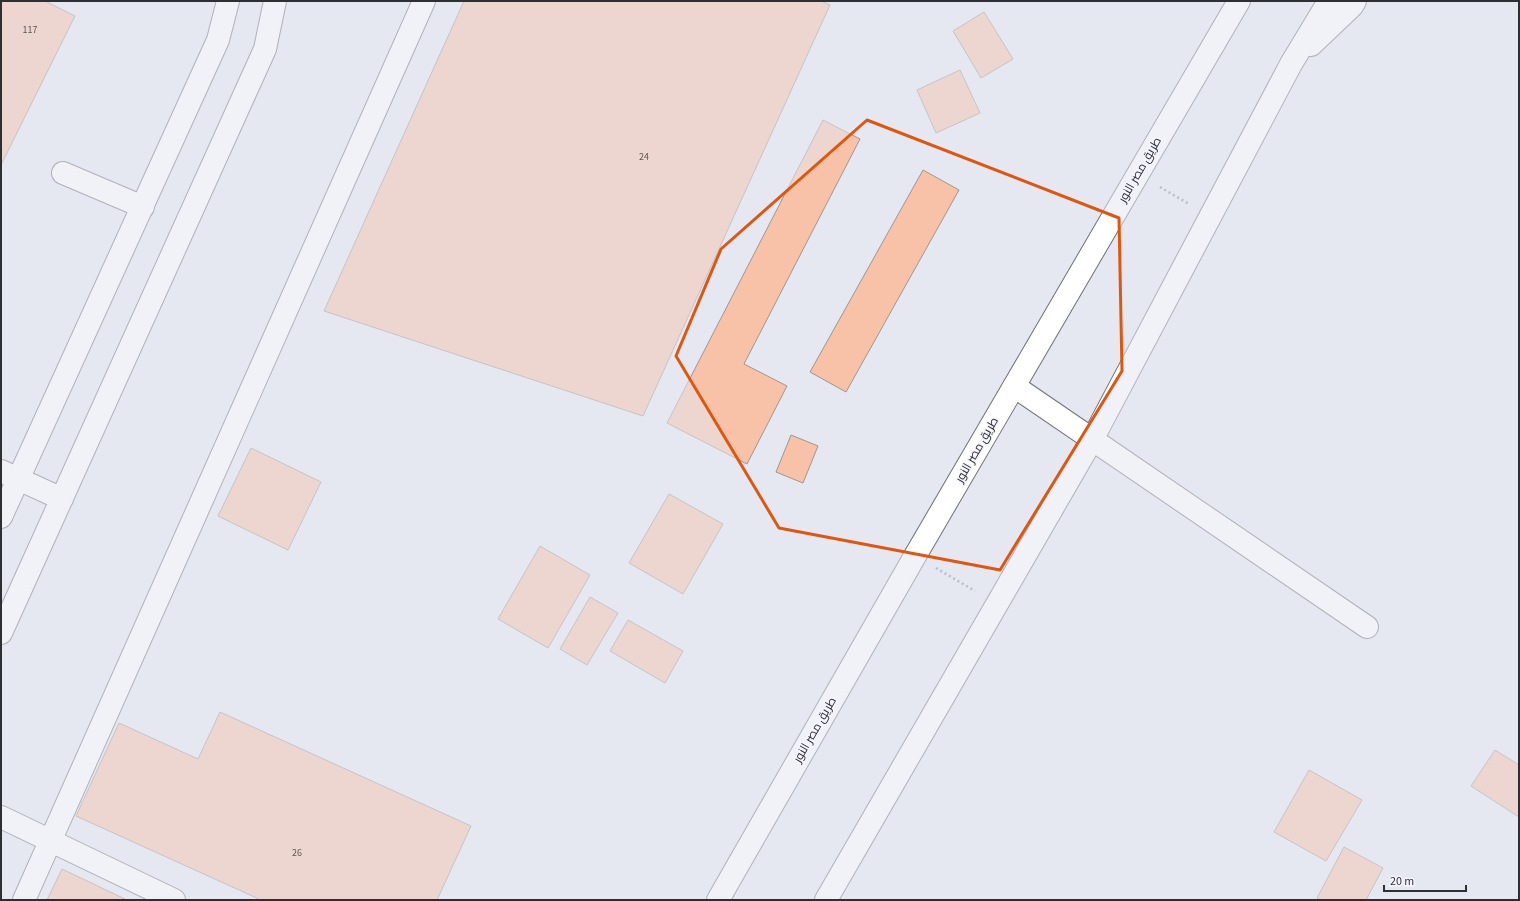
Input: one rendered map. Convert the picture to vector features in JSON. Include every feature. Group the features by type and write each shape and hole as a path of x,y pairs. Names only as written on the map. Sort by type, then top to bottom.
{"street":[{"path":"1,517 10,475 143,207 218,40 228,1"},
{"path":"1,633 265,48 276,1"},
{"path":"24,900 424,1"},
{"name":"طريق مصر النور","path":"718,900 915,556 1239,1"},
{"path":"826,900 1093,438 1291,64 1329,1"},
{"path":"1291,64 1352,6 1355,1"},
{"path":"63,173 143,207"},
{"path":"1014,386 1093,438 1367,628"},
{"path":"10,475 62,499"},
{"path":"1,818 174,900"}],"path":[{"path":"1138,173 1211,216"},
{"path":"915,556 997,604"}],"highlighted area":[{"path":"867,120 1119,218 1122,371 1000,570 779,528 676,356 721,249"}],"building":[{"path":"1,1 45,1 75,16 1,165"},
{"path":"464,1 821,1 830,5 643,416 324,311"},
{"path":"984,12 1013,59 981,78 953,31"},
{"path":"960,70 980,113 936,133 917,90"},
{"path":"823,120 860,139 744,364 787,386 747,464 667,423"},
{"path":"923,170 959,190 846,392 810,372"},
{"path":"791,435 818,446 803,483 776,472"},
{"path":"251,448 321,482 288,550 218,516"},
{"path":"669,494 723,524 683,594 629,563"},
{"path":"540,546 590,575 548,648 498,619"},
{"path":"590,597 618,613 587,665 560,649"},
{"path":"628,620 683,651 665,683 610,651"},
{"path":"220,712 471,826 437,900 261,900 76,816 119,723 198,759"},
{"path":"1495,750 1519,765 1519,817 1471,786"},
{"path":"1309,770 1362,800 1326,861 1274,832"},
{"path":"1344,847 1383,868 1366,900 1321,900 1317,898"},
{"path":"62,869 127,900 47,900"}]}
